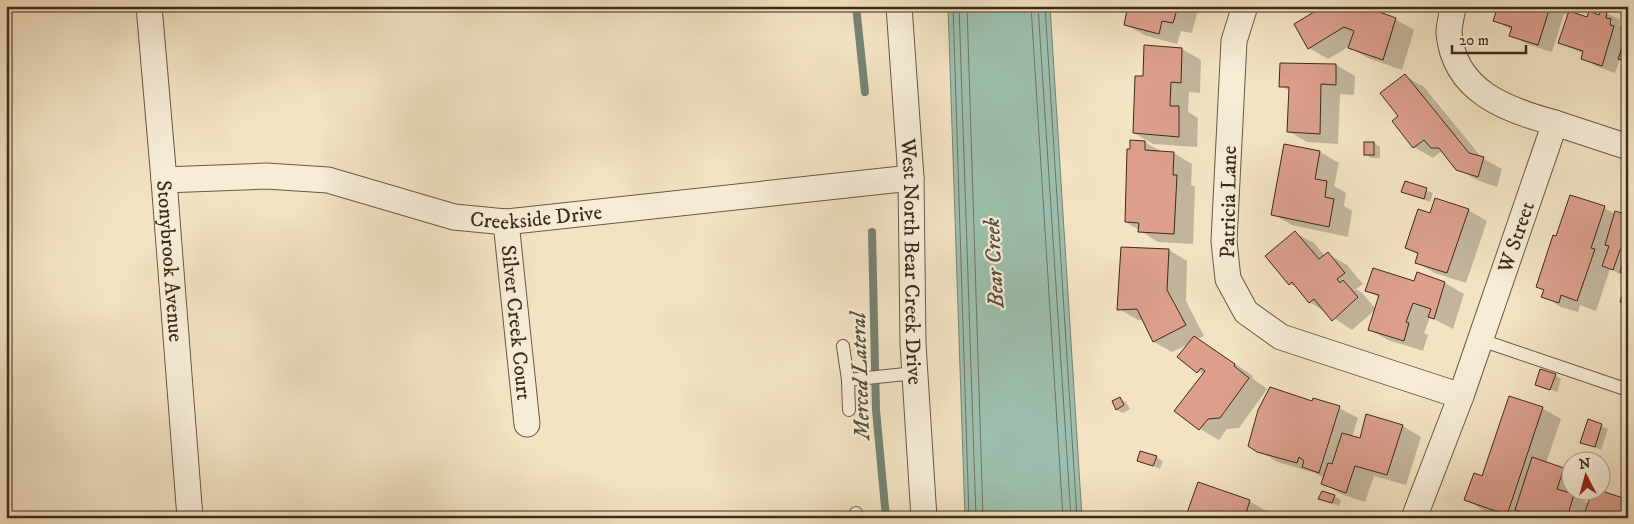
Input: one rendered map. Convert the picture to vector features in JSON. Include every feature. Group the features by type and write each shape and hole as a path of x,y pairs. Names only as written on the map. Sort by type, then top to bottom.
{"street":[{"name":"Stonybrook Avenue","path":"149,6 190,518"},
{"name":"West North Bear Creek Drive","path":"899,6 911,178 915,373 924,518"},
{"name":"Patricia Lane","path":"1245,6 1234,40 1224,241 1228,279 1246,312 1281,337 1461,396"},
{"path":"1453,6 1449,32 1454,60 1470,84 1500,104 1521,114 1628,147"},
{"name":"W Street","path":"1414,518 1481,340 1555,123"},
{"name":"Creekside Drive","path":"164,180 266,176 328,180 454,217 506,222 911,178"},
{"name":"Silver Creek Court","path":"506,222 527,424"}],"lane":[{"path":"1481,340 1628,390"},
{"path":"843,346 848,380 849,410"},
{"path":"848,380 915,373"}],"water":[{"name":"Bear Creek","path":"948,6 1050,6 1082,518 965,518"}],"building":[{"path":"1124,6 1178,6 1173,23 1162,21 1159,34 1124,25 1127,10 1124,9"},
{"path":"1324,6 1363,6 1396,18 1383,60 1348,48 1354,31 1344,27 1308,49 1294,24"},
{"path":"1498,6 1561,6 1560,10 1550,7 1538,45 1509,36 1512,27 1493,21"},
{"path":"1601,9 1607,12 1606,18 1611,19 1610,25 1614,26 1602,66 1581,59 1583,51 1558,43 1569,11 1587,17 1589,11 1599,15"},
{"path":"1628,32 1628,62 1618,59"},
{"path":"1144,45 1182,48 1181,83 1171,82 1170,106 1179,106 1179,137 1133,133 1135,76 1143,76"},
{"path":"1280,63 1336,64 1336,85 1321,84 1320,134 1287,132 1289,87 1279,87"},
{"path":"1405,74 1469,153 1484,157 1478,177 1456,170 1439,148 1431,148 1424,140 1413,148 1392,121 1398,116 1380,93"},
{"path":"1130,140 1145,141 1145,150 1174,152 1173,175 1177,175 1174,234 1138,232 1139,223 1125,222 1127,149 1130,149"},
{"path":"1364,142 1374,142 1374,155 1364,155"},
{"path":"1284,144 1320,151 1315,179 1327,181 1325,197 1334,199 1329,227 1271,215"},
{"path":"1405,181 1427,188 1424,199 1401,192"},
{"path":"1570,195 1605,206 1591,248 1595,249 1577,301 1561,295 1559,303 1541,297 1544,290 1536,287 1553,235 1556,236"},
{"path":"1435,198 1469,209 1447,273 1415,263 1418,253 1405,248 1418,209 1430,213"},
{"path":"1615,211 1628,215 1628,275 1620,272 1627,251 1622,249 1613,270 1602,266 1609,246 1605,245"},
{"path":"1295,231 1319,259 1328,252 1345,273 1337,279 1340,283 1343,280 1358,297 1332,321 1314,299 1309,303 1292,282 1289,285 1265,256"},
{"path":"1121,247 1169,249 1167,290 1186,325 1153,342 1137,309 1117,310"},
{"path":"1373,268 1414,281 1417,272 1445,282 1434,319 1428,317 1431,309 1413,303 1406,322 1409,323 1404,341 1368,330 1379,295 1365,291"},
{"path":"1623,293 1628,294 1628,304 1620,302"},
{"path":"1194,336 1235,364 1234,366 1249,378 1220,418 1208,419 1199,430 1174,411 1205,371 1201,368 1197,373 1177,357"},
{"path":"1540,369 1556,374 1550,390 1535,385"},
{"path":"1270,387 1312,401 1313,398 1340,406 1319,473 1302,467 1304,461 1299,457 1297,463 1257,452 1248,446 1258,410"},
{"path":"1509,396 1543,407 1507,515 1464,500 1474,473 1482,476"},
{"path":"1120,397 1124,405 1116,410 1112,401"},
{"path":"1366,414 1403,425 1387,475 1355,466 1346,493 1321,484 1328,463 1332,464 1342,433 1360,438"},
{"path":"1588,419 1602,424 1595,447 1580,443"},
{"path":"1140,451 1157,456 1153,466 1137,461"},
{"path":"1532,457 1562,467 1562,474 1557,489 1562,490 1562,502 1572,502 1567,518 1539,518 1515,510"},
{"path":"1198,482 1250,500 1245,517 1247,518 1201,518 1187,513"},
{"path":"1322,491 1335,495 1332,503 1318,499"},
{"path":"1625,491 1628,492 1628,518 1583,517 1588,502 1612,502 1612,494 1623,498"}],"waterway":[{"name":"Merced Lateral","path":"856,6 865,92"},
{"name":"Merced Lateral","path":"872,232 876,410 886,518"}]}
